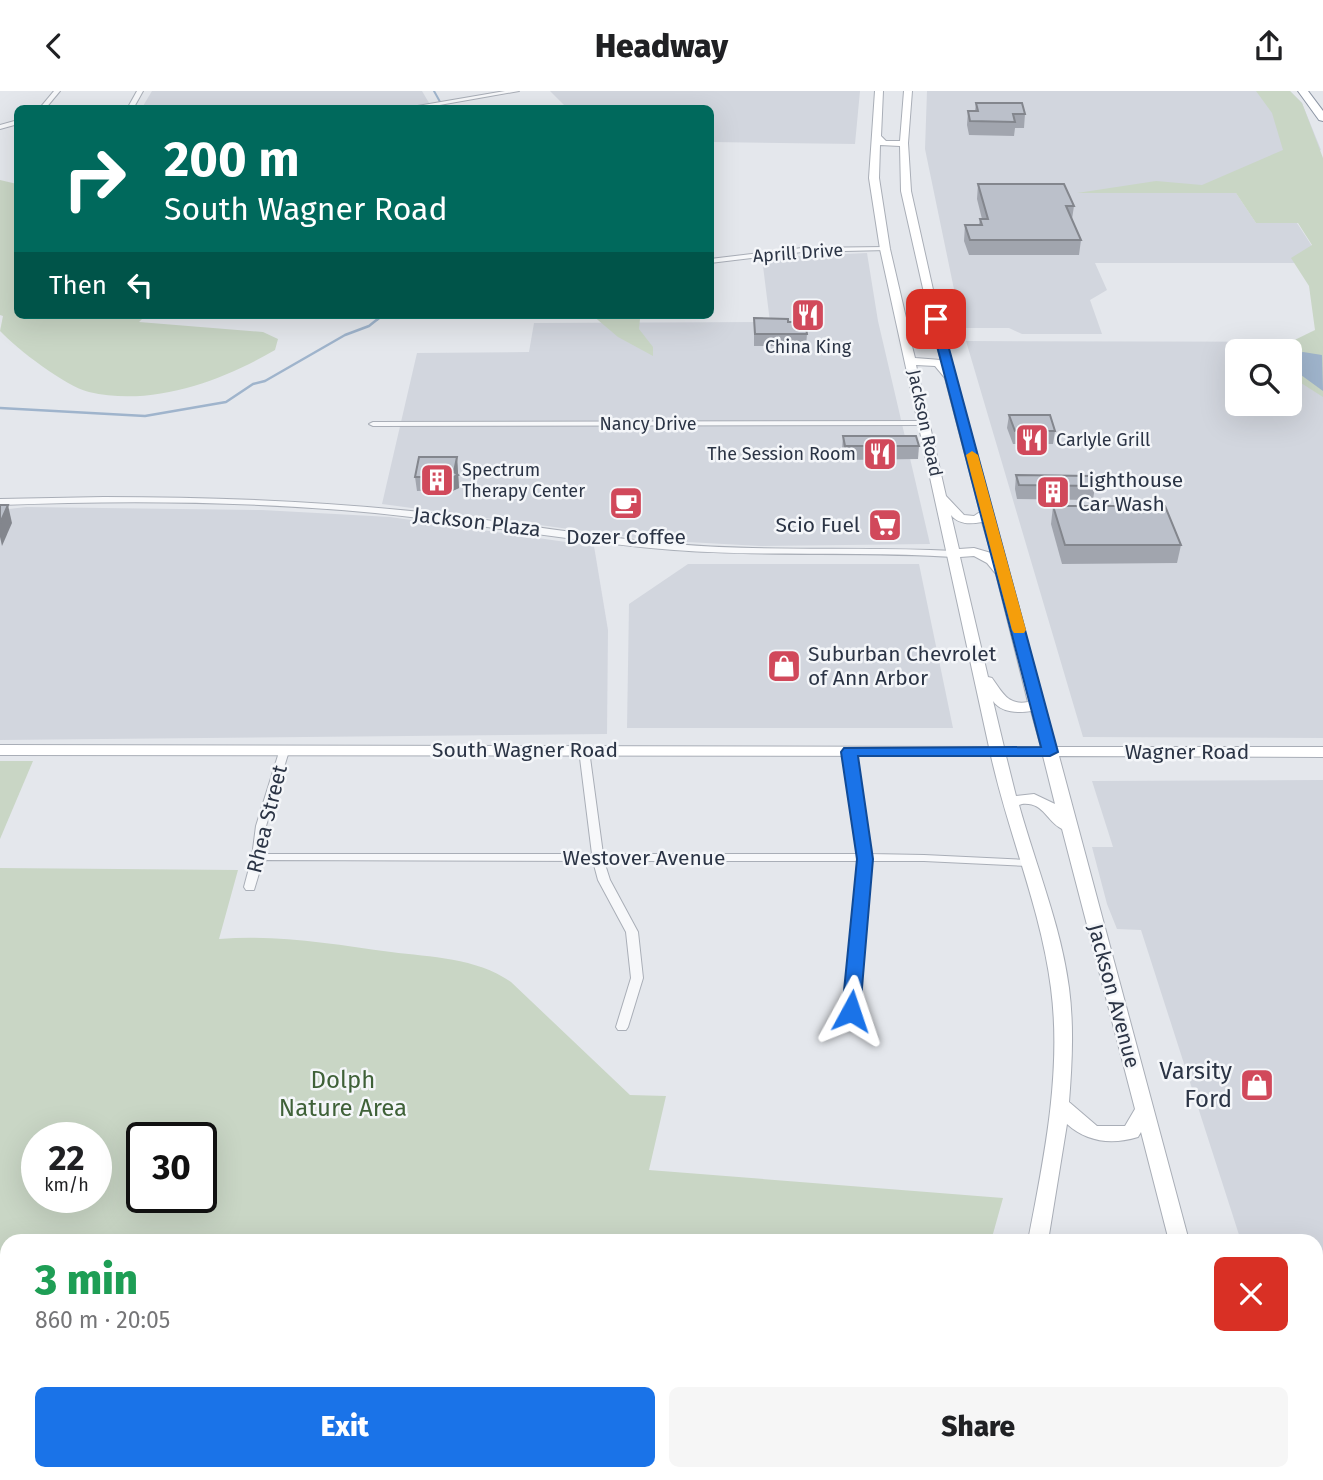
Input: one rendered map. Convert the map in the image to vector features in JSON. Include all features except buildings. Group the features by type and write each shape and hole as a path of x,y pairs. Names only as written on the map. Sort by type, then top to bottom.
{"highway":[{"path":"1303,91 1323,118"}],"main road":[{"name":"Jackson Road","path":"879,91 875,136 884,175 885,249 998,752"},
{"name":"Jackson Road","path":"908,91 904,143 906,191 941,338 1050,752"},
{"path":"875,136 884,144 904,143"},
{"path":"884,175 899,175 906,191"},
{"path":"903,324 918,340 932,341 941,338"},
{"path":"912,361 938,363 952,380"},
{"path":"939,491 960,518 975,520 982,518 987,512"},
{"path":"954,554 968,552 988,557 996,564 1006,582"},
{"path":"978,663 1002,703 1019,708 1038,703"},
{"name":"South Wagner Road","path":"0,750 1050,752"},
{"path":"998,752 1010,803 1052,946 1063,1020 1059,1103 1039,1234"},
{"name":"Wagner Road","path":"1050,752 1323,752"},
{"name":"Jackson Avenue","path":"1050,752 1177,1234"},
{"path":"1010,803 1030,798 1048,803 1072,842"},
{"path":"1059,1103 1081,1128 1107,1136 1131,1132 1144,1110"}],"street":[{"path":"45,105 57,91"},
{"path":"426,105 516,91"},
{"name":"Aprill Drive","path":"714,261 802,250 885,249"},
{"name":"Nancy Drive","path":"373,424 924,423"},
{"name":"Jackson Plaza","path":"0,502 201,502 333,507 423,515 682,547 782,552 954,554"},
{"path":"584,750 598,859 604,880 632,932 637,978 622,1027"},
{"name":"Rhea Street","path":"250,887 258,857 261,826 284,751"},
{"path":"849,752 865,859 851,1011"},
{"name":"Westover Avenue","path":"258,857 924,858 1029,863"}],"shaded area":[{"path":"152,91 422,91 430,105 144,105"},
{"path":"550,91 860,91 855,144 714,142 714,105 564,105"},
{"path":"927,91 1290,91 1302,103 1321,150 1177,193 1236,193 1256,223 1297,223 1323,263 1095,263 1107,290 1090,300 1102,334 1022,334 1009,328 962,328 925,149"},
{"path":"867,253 878,321 930,544 760,546 651,540 382,504 417,353 529,352 534,323 770,322 762,258"},
{"path":"966,341 1225,342 1225,416 1302,416 1302,342 1323,342 1323,738 1083,737"},
{"path":"26,507 262,510 390,517 594,546 608,630 607,734 0,740 0,510"},
{"name":"Suburban Chevrolet of Ann Arbor","path":"688,564 919,564 953,728 627,728 629,604"},
{"name":"Varsity Ford","path":"1323,780 1323,1234 1239,1234 1141,930 1117,929 1107,904 1092,847 1113,847 1092,781"}],"green space":[{"path":"1256,91 1290,91 1302,103 1323,158 1323,397 1302,384 1302,339 1297,339 1315,330 1309,286 1291,258 1312,245 1298,223 1256,223 1236,193 1077,193 1156,181 1202,185 1283,150 1272,113"},
{"path":"0,180 14,183 14,319 142,319 139,322 263,332 278,339 275,350 209,381 162,393 113,396 79,388 29,357 0,331 3,316 0,315"},
{"path":"597,319 640,319 639,329 653,347 653,356 618,337"},
{"path":"0,761 33,761 0,839"},
{"name":"Dolph Nature Area","path":"0,868 238,870 219,939 262,938 326,943 453,960 498,974 511,982 630,1095 666,1096 649,1170 1003,1198 993,1234 0,1234"}],"water":[{"path":"1302,352 1322,355 1323,391 1302,376"}],"waterway":[{"path":"434,91 442,105"},
{"path":"0,408 145,416 226,402 253,384 265,381 378,319"}],"slow traffic":[{"path":"972,455 1019,630"}],"place":[{"name":"China King","path":"808,315"},
{"name":"Carlyle Grill","path":"1032,440"},
{"name":"The Session Room","path":"880,454"},
{"name":"Spectrum Therapy Center","path":"437,480"},
{"name":"Lighthouse Car Wash","path":"1053,492"},
{"name":"Dozer Coffee","path":"626,503"},
{"name":"Scio Fuel","path":"885,525"},
{"name":"Suburban Chevrolet of Ann Arbor","path":"784,666"},
{"name":"Varsity Ford","path":"1257,1085"}],"route":[{"path":"851,1011 865,859 849,752 1050,752 936,319"}]}
